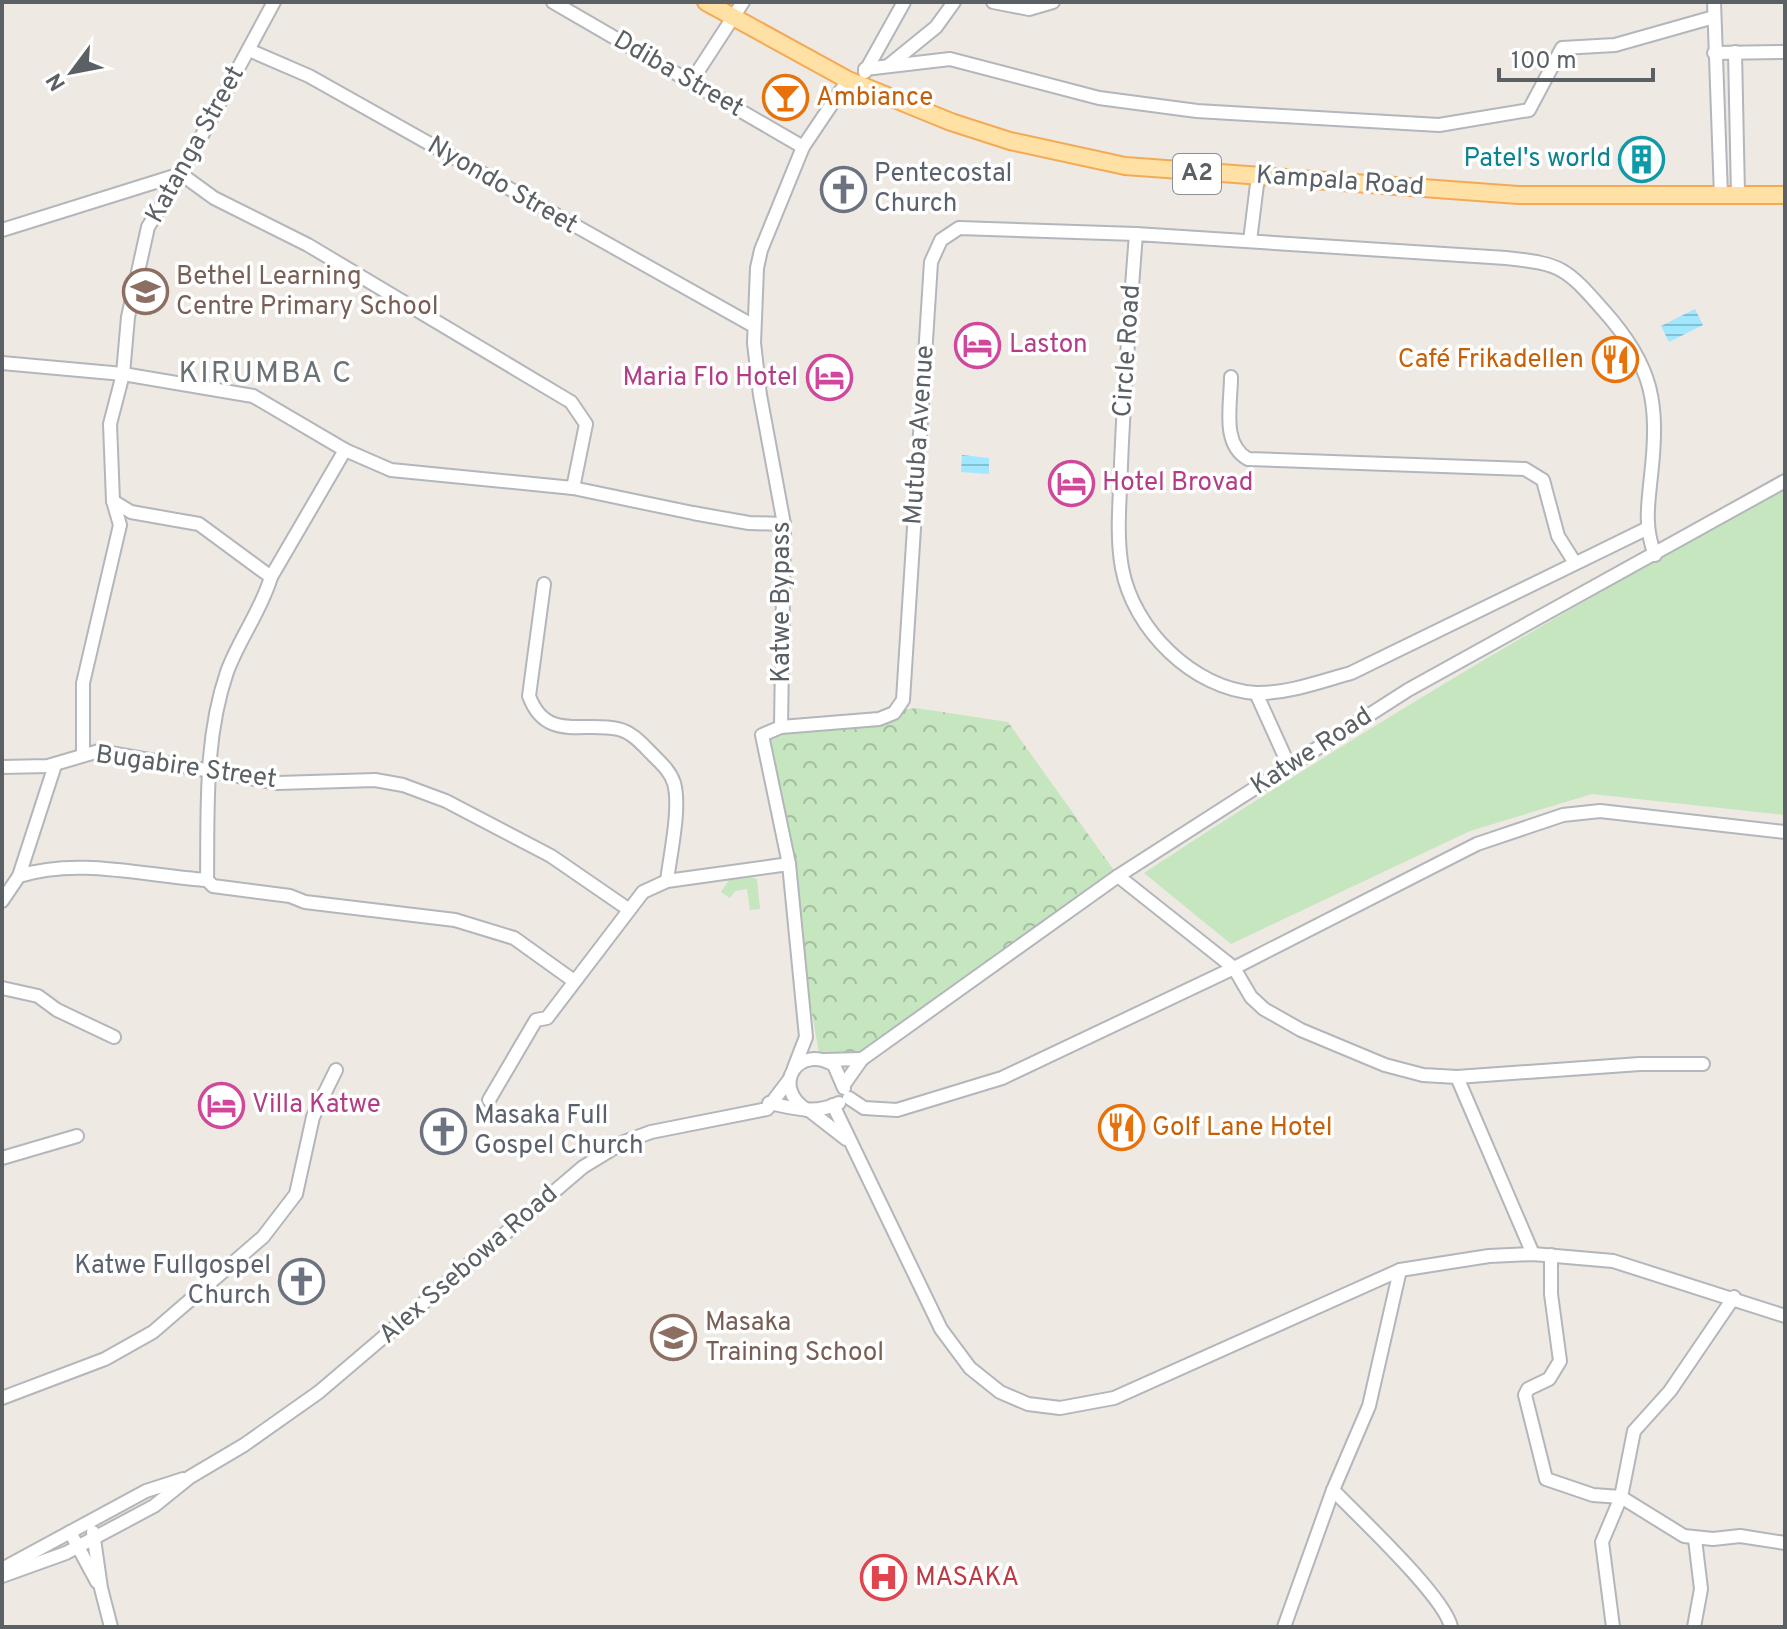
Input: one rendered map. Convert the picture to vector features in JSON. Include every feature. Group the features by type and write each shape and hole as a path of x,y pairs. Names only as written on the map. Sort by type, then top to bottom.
{"main road":[{"name":"Kampala Road","path":"706,2 951,122 1071,156 1189,173 1518,195 1729,196"},
{"name":"A2","path":"1729,196 1785,195"}],"street":[{"name":"Katanga Street","path":"83,755 83,683 120,525 113,501 110,424 123,374 128,317 148,227 181,174 274,2"},
{"name":"Ddiba Street","path":"553,2 803,147"},
{"path":"691,82 743,2"},
{"name":"Katwe Bypass","path":"792,1074 806,1037 789,864 762,735 781,727 784,524 760,395 752,325 761,250 803,147 859,78 904,2"},
{"path":"888,66 936,27 954,2"},
{"path":"993,2 1029,9 1053,2"},
{"path":"1714,2 1714,53 1729,196"},
{"path":"859,78 888,66 950,59 1099,98 1183,109 1439,125 1529,110 1562,48 1615,45 1714,17"},
{"name":"Nyondo Street","path":"249,50 309,76 752,325"},
{"path":"1729,196 1735,52"},
{"path":"1714,53 1785,52"},
{"path":"2,230 181,174 214,198 308,245 571,402 586,424 573,488"},
{"path":"1250,241 1258,176"},
{"name":"Mutuba Avenue","path":"781,727 879,719 894,713 903,700 931,262 941,240 959,228 1136,234"},
{"path":"1136,234 1506,258 1550,263 1564,270 1620,329 1648,375 1652,389 1652,464 1646,529 1655,555"},
{"name":"Circle Road","path":"1136,234 1122,433 1119,531 1122,569 1133,599 1161,644 1192,672 1256,693 1309,685 1351,673 1646,529"},
{"path":"2,363 123,374 253,396 345,450 391,470 573,488 749,523 784,524"},
{"path":"1231,377 1231,443 1238,453 1248,459 1525,469 1543,480 1558,536 1575,563"},
{"path":"207,880 208,772 228,671 265,596 271,577 345,450"},
{"name":"Katwe Road","path":"846,1092 862,1059 1118,876 1408,690 1785,481"},
{"path":"113,501 131,512 199,524 271,577"},
{"path":"120,525 131,512"},
{"path":"544,584 529,696 534,710 542,718 565,727 617,728 627,732 668,770 676,794 667,881"},
{"path":"1256,693 1290,768"},
{"name":"Bugabire Street","path":"2,767 55,765 99,751 278,783 375,780 403,785 446,801 551,856 628,909"},
{"path":"211,754 225,774"},
{"path":"2,901 19,876 55,765"},
{"path":"822,1059 841,1075 846,1092 864,1108 879,1112 918,1106 1002,1078 1234,968 1477,844 1563,815 1600,811 1785,832"},
{"path":"489,1100 533,1023 547,1018 643,892 667,881 789,864"},
{"path":"19,876 56,868 118,869 207,880 213,886 305,902 455,920 514,938 574,981"},
{"path":"1118,876 1234,968 1251,997 1264,1009 1301,1030 1385,1065 1423,1075 1457,1077 1640,1064 1703,1064"},
{"path":"2,988 38,996 57,1010 114,1037"},
{"name":"Katwe Bypass","path":"806,1037 822,1059"},
{"path":"846,1092 823,1111 769,1103 805,1060 862,1059"},
{"path":"2,1398 105,1359 153,1332 263,1237 296,1194 313,1117 336,1070"},
{"path":"792,1074 796,1104 848,1141"},
{"path":"1457,1077 1533,1254"},
{"name":"Alex Ssebowa Road","path":"2,1576 96,1539 154,1506 190,1477 244,1445 319,1392 426,1304 583,1167 624,1142 651,1132 767,1109 769,1103"},
{"path":"833,1105 941,1329 970,1368 1000,1392 1028,1404 1073,1407 1114,1398 1400,1270 1489,1256 1533,1254 1613,1261 1734,1297 1785,1316"},
{"path":"2,1158 77,1136"},
{"path":"1551,1255 1551,1294 1560,1361 1549,1379 1528,1389 1525,1395 1546,1479 1593,1495 1621,1497 1670,1529 1695,1539 1740,1536 1785,1543"},
{"path":"1284,1627 1333,1490 1369,1406 1400,1270"},
{"path":"1613,1627 1602,1542 1621,1497 1634,1431 1670,1391 1734,1297"},
{"name":"Alex Ssebowa Road","path":"2,1569 146,1491 190,1477"},
{"path":"1333,1490 1408,1569 1448,1617 1451,1627"},
{"path":"1614,1513 1633,1505"},
{"path":"88,1522 96,1539 101,1588 111,1627"},
{"path":"70,1532 101,1588"},
{"path":"1694,1627 1701,1589 1695,1539"}],"green space":[{"path":"1785,489 1785,815 1592,794 1470,831 1231,944 1144,873 1460,674"},
{"path":"916,708 1008,722 1118,876 877,1048 820,1058 762,735"},
{"path":"757,879 760,909 750,910 747,889 735,891 730,898 721,892 729,880"}],"water":[{"path":"1695,309 1703,325 1669,342 1661,326"},
{"path":"962,455 989,458 989,474 961,472"}],"place":[{"name":"Ambiance","path":"785,98"},
{"name":"Patel's world","path":"1642,159"},
{"name":"Pentecostal Church","path":"843,189"},
{"name":"Bethel Learning Centre Primary School","path":"145,292"},
{"name":"Laston","path":"978,345"},
{"name":"Café Frikadellen","path":"1615,360"},
{"name":"Maria Flo Hotel","path":"829,378"},
{"name":"Hotel Brovad","path":"1071,483"},
{"name":"Villa Katwe","path":"221,1105"},
{"name":"Golf Lane Hotel","path":"1121,1128"},
{"name":"Masaka Full Gospel Church","path":"443,1131"},
{"name":"Katwe Fullgospel Church","path":"302,1281"},
{"name":"Masaka Training School","path":"674,1338"},
{"name":"MASAKA","path":"884,1578"}],"district":[{"name":"KIRUMBA C","path":"266,374"}]}
